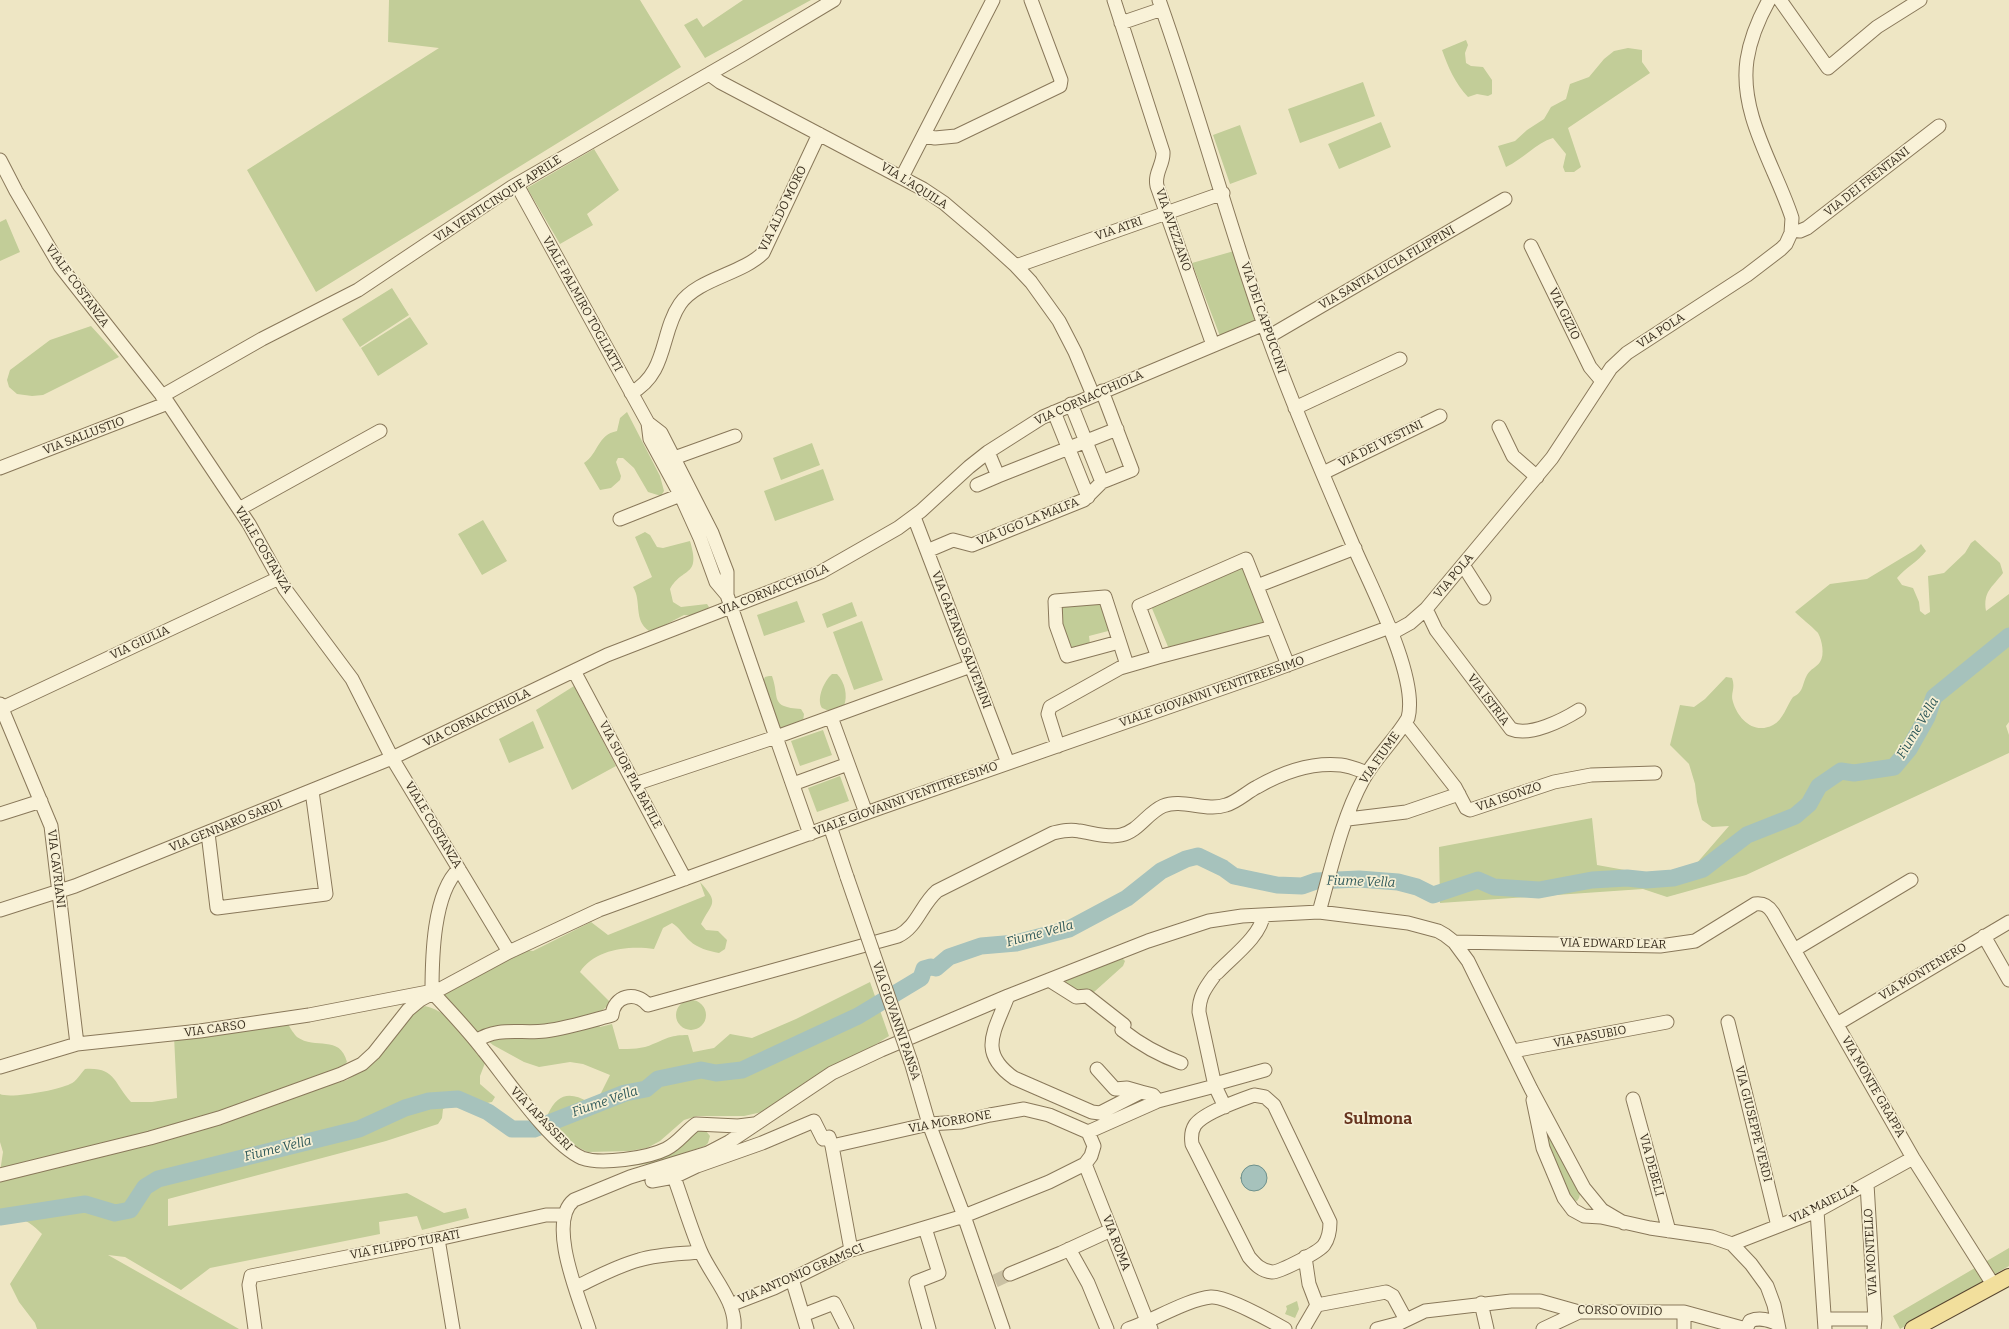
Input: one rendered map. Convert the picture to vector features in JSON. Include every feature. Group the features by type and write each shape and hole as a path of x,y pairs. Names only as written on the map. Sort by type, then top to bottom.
{"main road":[{"path":"1913,1329 2009,1277"}],"street":[{"name":"VIA VENTICINQUE APRILE","path":"165,399 262,340 358,290 517,185 834,0"},
{"path":"902,177 993,0"},
{"path":"924,136 935,138 956,136 1060,86 1061,80 1031,0"},
{"name":"VIA AVEZZANO","path":"1114,0 1163,152 1156,179 1166,213 1213,345"},
{"path":"1780,0 1828,68 1877,27 1920,0"},
{"path":"1766,2 1748,56 1746,77 1754,120 1792,218 1792,230"},
{"path":"1121,23 1160,5"},
{"name":"VIA DEI CAPPUCCINI","path":"1160,5 1223,193 1268,337 1295,408 1391,630"},
{"name":"VIA L'AQUILA","path":"709,74 720,82 902,177 944,203 1016,266 1043,297 1060,321 1075,352 1117,429 1132,470 1102,482"},
{"name":"VIA DEI FRENTANI","path":"1792,230 1807,228 1939,126"},
{"name":"VIA ALDO MORO","path":"631,393 644,385 655,371 676,310 683,300 694,291 754,260 763,253 820,134"},
{"name":"VIALE COSTANZA","path":"0,160 16,191 60,266 165,399 239,508 292,599 352,678 392,758 509,952"},
{"name":"VIALE PALMIRO TOGLIATTI","path":"517,185 631,393 648,422 661,434 674,458 686,493"},
{"name":"VIA ATRI","path":"1016,266 1223,193"},
{"name":"VIA SANTA LUCIA FILIPPINI","path":"1268,337 1505,199"},
{"name":"VIA POLA","path":"1391,630 1410,623 1426,610 1537,477 1561,445 1601,380 1618,360 1741,279 1781,249 1788,241 1792,230"},
{"name":"VIA GIZIO","path":"1531,246 1590,367 1601,380"},
{"name":"VIA CORNACCHIOLA","path":"392,758 574,671 729,602 804,580 838,564 879,541 914,517 969,467 988,452 1032,424 1071,404 1264,324"},
{"path":"1295,408 1400,359"},
{"name":"VIA SALLUSTIO","path":"0,468 165,399"},
{"path":"1071,404 1102,482"},
{"path":"1054,412 1088,497"},
{"name":"VIA DEI VESTINI","path":"1323,473 1440,416"},
{"name":"VIALE PALMIRO TOGLIATTI","path":"648,422 650,440 712,532 727,572 729,602 810,834"},
{"path":"1499,426 1513,456 1537,477"},
{"path":"977,485 1117,429"},
{"path":"239,508 380,431"},
{"path":"674,458 735,436"},
{"path":"988,452 998,476"},
{"name":"VIA UGO LA MALFA","path":"927,551 953,540 972,545 1088,497 1102,482"},
{"path":"620,519 686,493"},
{"name":"VIA GAETANO SALVEMINI","path":"914,517 1008,763"},
{"path":"1257,586 1355,548"},
{"path":"1158,657 1139,606 1246,559 1288,665"},
{"path":"1463,565 1484,598"},
{"name":"VIA GIULIA","path":"1,706 279,578"},
{"path":"1119,642 1067,656 1056,625 1055,602 1106,597 1127,665"},
{"name":"VIA ISTRIA","path":"1426,610 1436,630 1511,730 1526,731 1550,725 1579,710"},
{"path":"1058,746 1048,714 1050,707 1127,665 1273,626"},
{"name":"VIALE GIOVANNI VENTITREESIMO","path":"432,992 509,952 580,918 830,826 1391,630"},
{"name":"VIA FIUME","path":"1319,912 1339,844 1358,789 1367,773 1405,723 1409,713 1409,702 1404,674 1391,630"},
{"path":"635,784 776,737 971,666"},
{"name":"VIA SUOR PIA BAFILE","path":"574,671 685,879"},
{"name":"VIA CAVRIANI","path":"1,706 51,826 77,1044"},
{"path":"831,717 866,814"},
{"name":"VIA ISONZO","path":"1405,723 1459,794 1466,808 1470,810 1554,782 1591,775 1656,773"},
{"name":"VIA GENNARO SARDI","path":"0,910 59,892 392,758"},
{"path":"792,784 848,764"},
{"path":"476,1041 498,1031 545,1031 576,1024 612,1015 615,1005 623,998 628,996 639,998 648,1005 898,936 910,929 929,898 937,891 980,870 989,863 1053,833 1065,830 1106,835 1123,834 1138,826 1155,811 1173,804 1210,807 1226,805 1271,779 1293,770 1318,765 1342,765 1367,773"},
{"path":"208,833 218,908 326,894 312,791"},
{"path":"1348,819 1406,812 1459,794"},
{"path":"0,814 41,801"},
{"name":"VIA GIOVANNI PANSA","path":"830,826 911,1062 929,1124 991,1282 1003,1329"},
{"path":"0,1175 150,1138 204,1122 341,1074 362,1064 374,1053 408,1010 432,992 434,930 441,903 452,877 459,869"},
{"path":"1794,950 1911,880"},
{"name":"VIA MONTE GRAPPA","path":"1761,904 1770,909 1913,1158 1994,1286"},
{"name":"VIA EDWARD LEAR","path":"1454,942 1660,946 1680,944 1695,941 1747,908 1761,904"},
{"path":"652,1182 674,1177 732,1147 756,1123 816,1082 837,1070 1008,996 1148,941 1209,921 1263,915 1319,912 1408,923 1438,931 1454,942 1468,961 1531,1088 1584,1188 1602,1210 1624,1223"},
{"path":"1225,1107 1215,1085 1199,1012 1199,1002 1215,974 1255,934 1263,921 1263,915"},
{"name":"VIA MONTENERO","path":"1837,1024 2009,922"},
{"path":"1984,936 2009,980"},
{"path":"1049,980 1076,997 1087,996 1124,1025 1122,1030 1135,1040 1158,1054 1181,1063"},
{"name":"VIA IAPASSERI","path":"432,992 476,1041 516,1094 551,1133 569,1150 583,1158 607,1160 655,1153 672,1145 696,1124 738,1126 756,1123"},
{"name":"VIA CARSO","path":"0,1067 77,1044 200,1031 309,1015 432,992"},
{"path":"1008,996 991,1041 991,1050 996,1062 1002,1070 1021,1081 1092,1112 1100,1113 1141,1092"},
{"name":"VIA PASUBIO","path":"1513,1051 1667,1022"},
{"name":"VIA GIUSEPPE VERDI","path":"1728,1022 1778,1226"},
{"path":"1097,1069 1115,1089 1127,1088 1153,1095 1158,1101"},
{"path":"1085,1164 1091,1156 1094,1146 1088,1132 1158,1101 1265,1070"},
{"path":"1531,1088 1536,1121 1543,1148 1568,1204 1578,1214 1584,1216 1601,1217 1624,1223 1669,1231 1712,1237 1732,1244 1751,1264 1767,1286 1774,1305 1779,1326"},
{"path":"1254,1095 1265,1097 1274,1105 1330,1222 1329,1236 1323,1246 1305,1257 1272,1272 1256,1266 1249,1257 1192,1144 1191,1137 1196,1124 1225,1107 1254,1095"},
{"name":"VIA DEBELI","path":"1633,1099 1669,1231"},
{"name":"VIA MORRONE","path":"828,1142 929,1124 961,1122 1024,1109 1049,1116 1088,1132"},
{"path":"589,1329 565,1246 564,1215 569,1204 581,1197 630,1177 732,1147 762,1144 814,1121 828,1142 851,1250"},
{"path":"1536,1121 1543,1121 1551,1126"},
{"path":"707,1124 716,1129 732,1147"},
{"name":"VIA MAIELLA","path":"1732,1244 1817,1211 1913,1158"},
{"name":"VIA ANTONIO GRAMSCI","path":"730,1305 792,1279 815,1266 851,1250 964,1216 1020,1194 1085,1164"},
{"name":"VIA ROMA","path":"1085,1164 1149,1325"},
{"path":"674,1177 700,1252 730,1305 734,1329"},
{"name":"VIA MONTELLO","path":"1867,1184 1874,1324"},
{"path":"1568,1204 1573,1206 1580,1204 1583,1198 1584,1188"},
{"path":"1817,1211 1825,1324 1874,1324"},
{"name":"VIA FILIPPO TURATI","path":"255,1329 249,1281 251,1276 438,1239 546,1215 564,1215"},
{"path":"925,1228 939,1273 916,1282 929,1329"},
{"path":"1010,1274 1069,1250 1111,1230"},
{"path":"438,1239 453,1329"},
{"path":"1069,1250 1088,1283 1107,1329"},
{"path":"576,1287 611,1270 639,1260 654,1256 700,1252"},
{"path":"1305,1257 1309,1284 1317,1305"},
{"path":"792,1279 806,1329"},
{"path":"1303,1329 1317,1305 1386,1292 1393,1296 1403,1324"},
{"path":"1128,1329 1149,1325 1198,1300 1212,1297 1218,1297 1239,1306 1285,1329"},
{"name":"CORSO OVIDIO","path":"1377,1329 1403,1324 1425,1311 1481,1303 1511,1301 1540,1301 1579,1312 1684,1312 1746,1329 1750,1321 1760,1318 1779,1326"},
{"path":"803,1315 834,1303 847,1329"},
{"path":"1481,1303 1487,1329"},
{"path":"1543,1329 1579,1312"},
{"path":"1684,1312 1684,1329"}],"green space":[{"path":"389,0 640,0 681,67 316,292 247,170 439,48 388,42"},
{"path":"743,0 811,0 705,58 684,25 697,18 703,27"},
{"path":"1466,40 1468,45 1465,53 1466,63 1471,66 1483,67 1492,80 1492,94 1488,96 1477,94 1468,97 1463,92 1449,69 1442,50"},
{"path":"1628,48 1642,50 1642,62 1650,73 1568,128 1581,167 1574,172 1565,172 1563,167 1566,154 1553,138 1547,140 1506,167 1498,146 1515,141 1527,130 1544,119 1551,107 1566,99 1570,84 1589,77 1604,59 1614,51"},
{"path":"1363,82 1375,116 1300,143 1288,109"},
{"path":"1381,122 1391,147 1339,169 1328,144"},
{"path":"1240,125 1257,174 1230,184 1213,135"},
{"path":"594,149 619,190 587,214 593,225 560,244 527,188"},
{"path":"6,219 20,252 0,261 0,222"},
{"path":"1234,251 1255,322 1220,336 1192,263"},
{"path":"392,288 409,315 360,347 342,319"},
{"path":"410,317 428,344 378,376 361,348"},
{"path":"91,326 119,357 43,395 32,396 17,394 9,387 7,380 10,370 50,340"},
{"path":"627,412 660,476 664,491 661,496 648,492 634,468 623,458 618,458 616,462 621,476 620,480 611,488 600,490 584,463 589,459 606,436 617,431 620,418"},
{"path":"812,443 820,465 781,480 773,458"},
{"path":"823,469 834,500 775,521 764,491"},
{"path":"483,520 507,561 482,575 458,534"},
{"path":"645,532 650,535 657,547 663,548 690,541 693,553 692,566 675,582 670,589 673,602 681,607 707,604 709,607 705,613 698,616 684,615 659,628 649,631 644,627 639,616 636,592 633,587 652,577 635,537"},
{"path":"1975,540 2000,563 2003,573 1987,594 1985,604 1986,611 2009,594 2009,722 2006,726 2009,735 2009,753 1746,875 1667,897 1643,889 1440,903 1439,847 1592,818 1597,865 1636,872 1659,873 1696,864 1729,826 1712,827 1702,820 1697,802 1695,784 1689,764 1670,745 1680,705 1694,707 1705,699 1726,677 1732,678 1733,702 1735,708 1743,719 1753,727 1766,728 1773,725 1780,720 1793,697 1801,690 1807,675 1819,664 1822,659 1822,643 1818,633 1795,612 1830,584 1867,579 1915,550 1921,544 1926,551 1897,578 1902,585 1913,588 1919,602 1920,611 1925,615 1930,612 1928,576 1944,573 1965,553 1971,543"},
{"path":"1243,566 1265,622 1221,636 1169,649 1151,606"},
{"path":"797,601 805,622 764,636 757,615"},
{"path":"1103,601 1112,630 1089,636 1090,644 1071,649 1062,624 1060,605"},
{"path":"852,602 857,616 827,628 822,614"},
{"path":"862,621 883,680 854,690 833,632"},
{"path":"832,674 837,674 840,677 845,689 846,698 844,706 829,711 822,708 820,704 820,695 824,685"},
{"path":"772,676 776,696 780,703 791,708 801,709 804,714 803,722 780,730 762,683 765,677"},
{"path":"574,686 616,766 572,790 536,710"},
{"path":"533,721 544,748 509,763 499,739"},
{"path":"823,730 832,755 800,766 791,741"},
{"path":"840,776 849,801 817,812 808,788"},
{"path":"700,882 712,899 711,907 701,924 706,930 718,931 727,940 725,949 719,953 700,947 690,941 672,923 663,928 654,949 624,948 613,950 594,958 586,964 580,972 611,1003 594,1017 600,1027 612,1024 619,1049 641,1048 670,1037 688,1035 693,1052 714,1048 730,1034 752,1038 796,1019 870,982 889,1036 771,1110 744,1116 697,1116 684,1120 660,1141 647,1148 629,1151 588,1152 573,1145 557,1132 548,1114 556,1102 565,1096 575,1096 588,1102 600,1095 610,1075 583,1064 570,1062 539,1067 524,1062 493,1045 459,1018 438,991 525,950 533,951 591,922 608,935 705,896"},
{"path":"1122,958 1125,961 1123,966 1094,992 1078,991 1064,983 1073,975"},
{"path":"691,1000 701,1005 706,1015 701,1025 691,1030 681,1025 676,1015 681,1005"},
{"path":"425,1006 453,1021 473,1045 485,1063 480,1076 480,1084 495,1097 492,1102 487,1103 469,1097 443,1109 442,1118 438,1124 386,1141 168,1199 168,1226 407,1193 444,1213 466,1208 469,1218 422,1230 417,1216 379,1222 380,1234 210,1268 181,1290 125,1257 108,1255 239,1329 37,1329 35,1323 19,1302 10,1284 42,1234 28,1222 17,1218 6,1219 0,1222 0,1179 347,1080 372,1064 410,1014"},
{"path":"288,1024 297,1037 304,1041 333,1045 339,1048 344,1053 347,1062 340,1070 209,1117 0,1172 3,1152 0,1142 0,1094 24,1095 56,1089 72,1083 85,1069 95,1069 109,1074 131,1102 152,1102 177,1098 174,1036"},
{"path":"1546,1127 1580,1194 1577,1201 1572,1200 1541,1129"},
{"path":"700,1129 706,1131 710,1136 708,1143 705,1146 655,1163 620,1167 620,1164 690,1135"},
{"path":"2009,1248 2009,1266 1900,1329 1893,1316"},
{"path":"1297,1301 1299,1309 1295,1318 1285,1314 1287,1309 1286,1306"}],"water":[{"path":"1254,1165 1263,1169 1267,1178 1263,1187 1254,1191 1245,1187 1241,1178 1245,1169"}],"waterway":[{"name":"Fiume Vella","path":"0,1217 85,1204 115,1213 130,1210 145,1187 158,1179 359,1129 405,1108 429,1101 458,1099 488,1112 512,1129 534,1129 625,1093 646,1089 658,1079 701,1070 716,1073 742,1070 858,1016 921,978 924,969 931,967 936,968 949,957 981,946 1016,943 1069,929 1127,898 1161,871 1186,859 1198,856 1223,868 1234,876 1277,885 1302,886 1316,881 1359,879 1398,882 1417,887 1433,895 1478,880 1494,887 1539,890 1592,880 1627,878 1646,880 1673,878 1703,869 1747,835 1795,816 1809,804 1819,786 1841,771 1854,773 1894,767 1909,749 1927,717 1934,697 2009,636"}],"tunnel":[{"path":"995,1281 1010,1274"}],"district":[{"name":"Sulmona","path":"1378,1120"}]}
